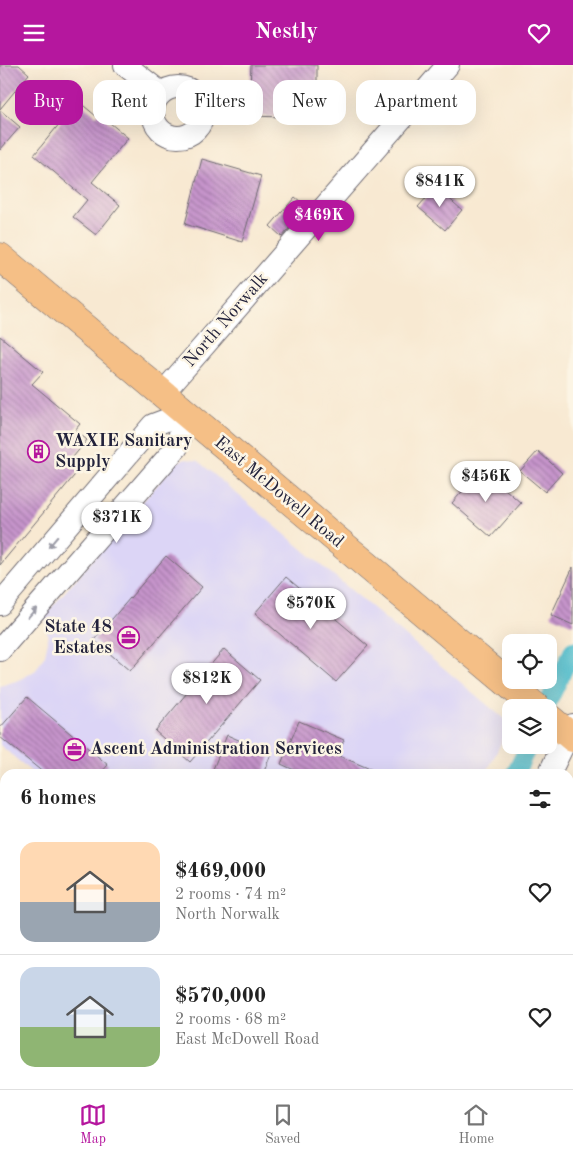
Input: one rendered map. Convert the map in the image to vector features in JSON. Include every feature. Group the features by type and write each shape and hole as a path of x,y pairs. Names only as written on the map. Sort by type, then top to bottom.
{"main road":[{"name":"East McDowell Road","path":"0,257 526,699"}],"street":[{"path":"125,65 144,80"},
{"name":"North Norwalk","path":"162,394 448,65"},
{"path":"0,604 153,425 186,413"},
{"path":"0,650 177,447 186,413"},
{"path":"551,769 565,729"}],"shaded area":[{"path":"186,459 198,461 502,717 502,741 488,769 28,769 0,745 0,686 19,680 36,670 45,655 48,641 45,615 177,462"}],"building":[{"path":"0,65 19,65 29,74 24,80 15,80 15,91 0,109"},
{"path":"251,65 317,65 317,80 273,80 273,117 263,116 263,80 250,80"},
{"path":"83,105 93,114 93,125 112,125 128,138 92,182 120,205 96,235 73,217 87,200 34,155 58,125 83,125"},
{"path":"0,110 15,123 15,125 20,127 0,150"},
{"path":"202,159 261,176 242,242 185,224"},
{"path":"436,187 462,210 445,230 418,207"},
{"path":"295,197 307,207 282,237 270,226"},
{"name":"WAXIE Sanitary Supply","path":"0,336 43,372 32,384 80,424 75,430 87,440 69,462 79,470 0,565"},
{"path":"538,451 562,473 545,492 520,471"},
{"path":"482,469 521,503 491,537 452,503"},
{"path":"166,556 202,587 130,671 94,640"},
{"path":"573,567 573,625 551,615"},
{"path":"286,577 368,646 336,682 255,613"},
{"path":"224,649 260,680 190,762 155,731"},
{"path":"27,697 108,765 104,769 39,769 0,737 0,728"},
{"path":"299,721 344,740 337,755 370,769 292,769 281,764"},
{"path":"227,735 271,754 265,769 213,769"}],"waterway":[{"path":"550,699 573,650"},
{"path":"517,769 525,754"}],"place":[{"name":"WAXIE Sanitary Supply","path":"39,451"},
{"name":"State 48 Estates","path":"128,637"},
{"name":"Ascent Administration Services","path":"74,749"}]}
